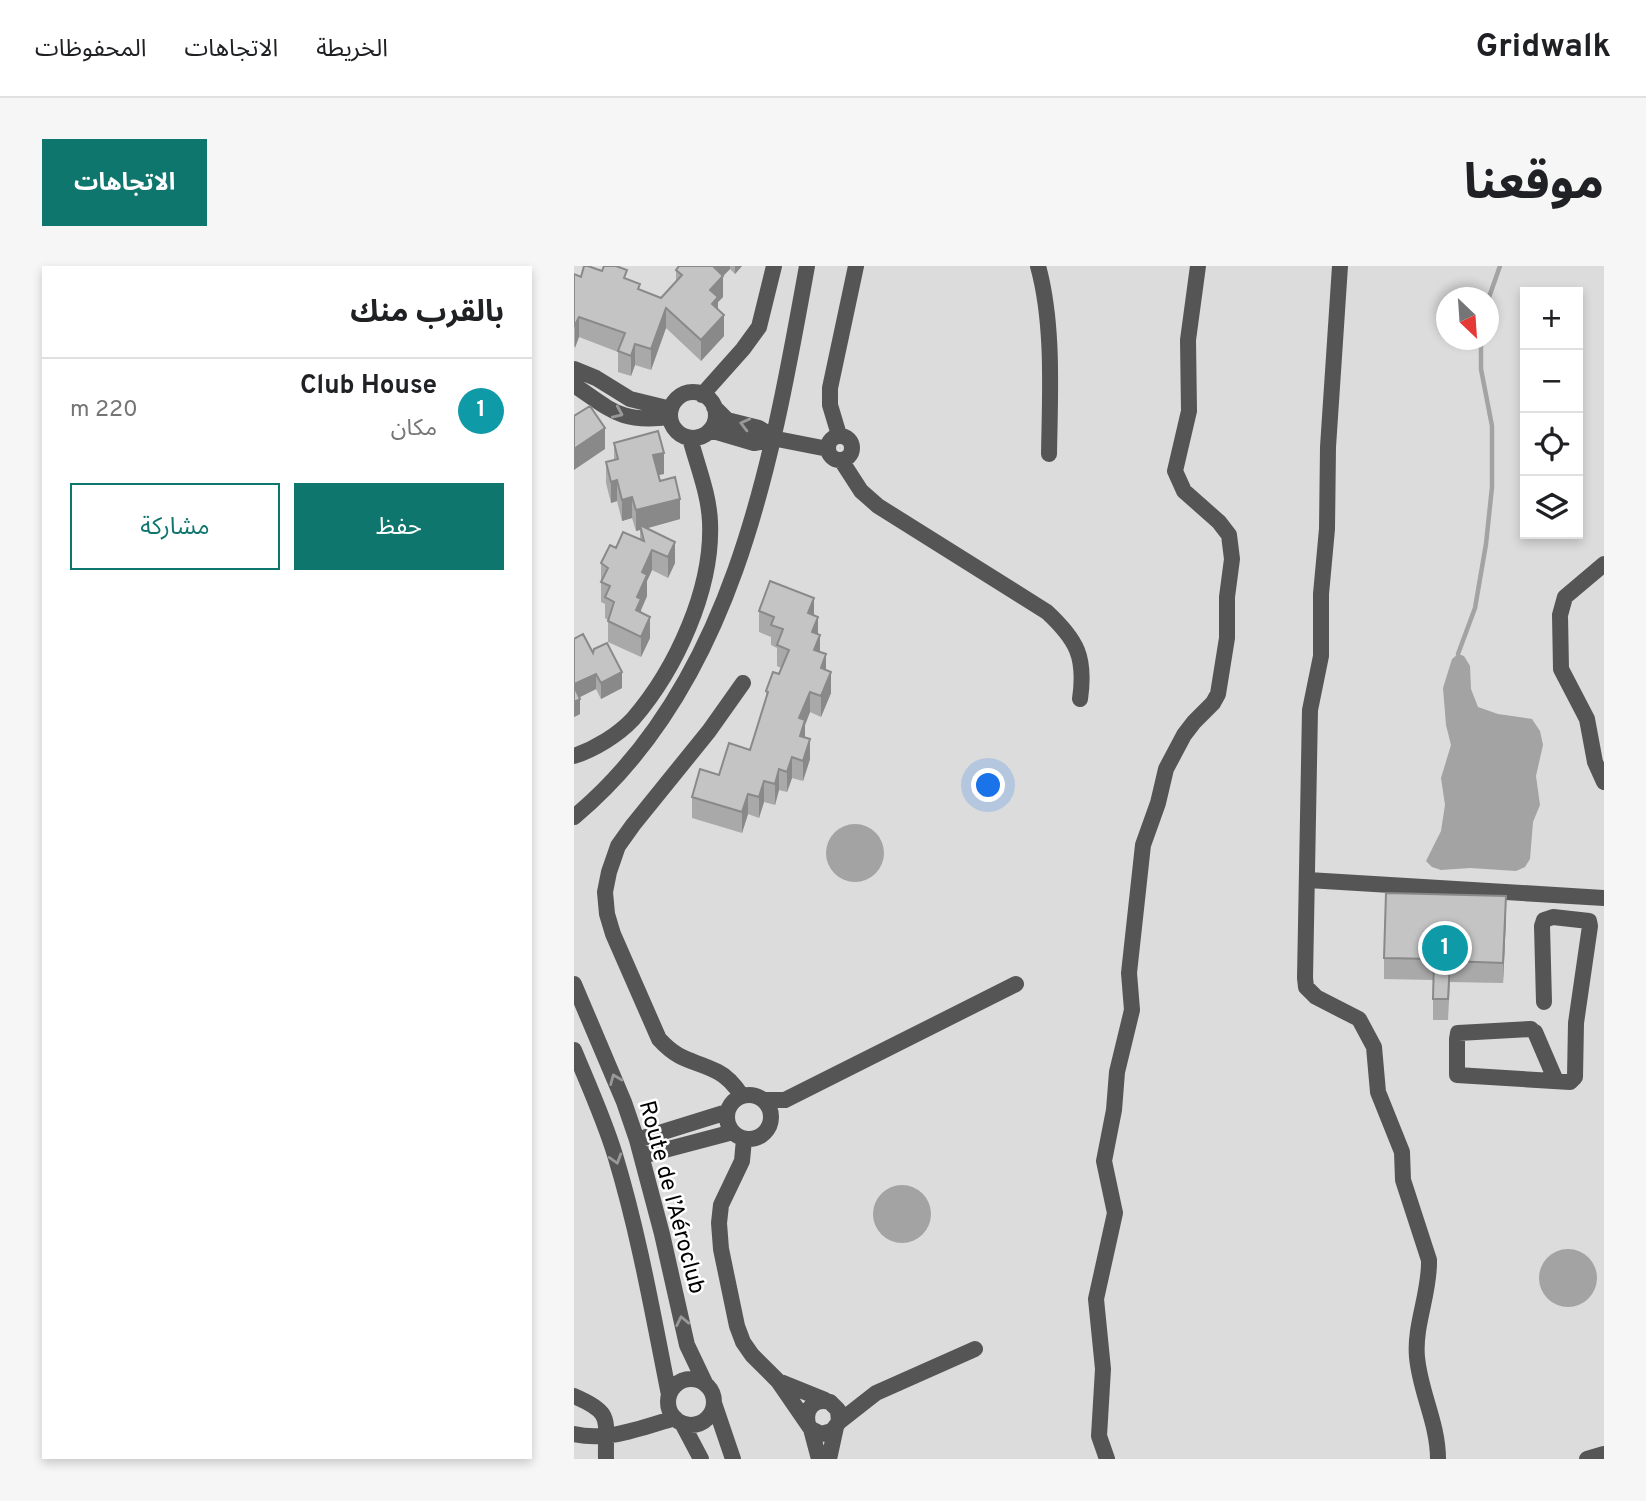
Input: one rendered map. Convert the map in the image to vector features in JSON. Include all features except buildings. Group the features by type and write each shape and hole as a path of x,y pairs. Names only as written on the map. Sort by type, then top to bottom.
{"street":[{"path":"702,395 759,327 774,266"},
{"path":"574,817 600,795 630,763 659,725 691,670 726,597 749,529 774,438 807,266"},
{"path":"839,435 830,405 830,388 856,266"},
{"path":"1038,266 1047,327 1049,454"},
{"path":"1107,1459 1099,1436 1103,1369 1096,1298 1115,1213 1104,1161 1114,1110 1117,1072 1132,1010 1129,973 1143,845 1158,803 1166,769 1184,736 1218,694 1227,638 1227,597 1232,559 1229,535 1219,522 1184,491 1175,471 1189,411 1188,340 1198,266"},
{"path":"1340,266 1328,447 1321,656 1310,710 1306,987 1316,997 1359,1018 1374,1047 1378,1092 1402,1152 1403,1180 1425,1242 1429,1273 1416,1345 1417,1361 1438,1439 1438,1459"},
{"path":"574,369 596,378 630,399 670,413"},
{"path":"574,385 613,412 629,418 670,413"},
{"path":"714,407 715,419 710,430 704,435 690,438 674,429 670,413 674,402 687,393 702,395 714,407 727,420 759,428 774,438 828,449 834,458 841,460 861,491 878,506 1046,612 1064,628 1077,649 1084,673 1080,699"},
{"path":"710,430 754,443 774,438"},
{"path":"828,449 832,438 839,435 846,437 853,446 851,454 841,460"},
{"path":"574,756 599,745 631,721 654,690 695,611 705,576 710,520 690,438"},
{"path":"1604,564 1565,597 1560,615 1562,669 1587,719 1595,762 1604,782"},
{"path":"742,1096 733,1084 718,1072 670,1051 659,1039 612,934 605,892 618,846 743,684"},
{"path":"1308,880 1604,898"},
{"path":"1544,1002 1542,923 1553,917 1589,921 1576,1023 1575,1077 1570,1082 1457,1075 1458,1032 1533,1030 1556,1081"},
{"name":"Route de l’Aéroclub","path":"574,984 624,1102 640,1148 687,1345 706,1385"},
{"path":"764,1100 785,1100 1016,984"},
{"name":"Route de l’Aéroclub","path":"574,1050 614,1152 629,1204 673,1410 701,1459"},
{"path":"640,1148 727,1112 733,1102 742,1096 754,1095 764,1100 772,1118"},
{"path":"640,1148 738,1135 750,1139 763,1135 785,1100"},
{"path":"727,1112 729,1126 738,1135 742,1161 721,1205 719,1223 730,1298 743,1342 778,1381 816,1432 827,1433 876,1393"},
{"path":"818,1459 806,1418 809,1407 819,1401 876,1393 975,1349"},
{"path":"714,1403 709,1417 689,1425 673,1410 672,1389 685,1380 700,1381 706,1385 713,1396 733,1459"},
{"path":"778,1381 827,1401 838,1410 838,1424 829,1459"},
{"path":"574,1396 595,1405 605,1418 606,1459"},
{"path":"574,1434 605,1435 646,1426 673,1410"},
{"path":"1587,1459 1604,1454"}],"shaded area":[{"path":"574,266 1604,266 1604,1459 574,1459"},
{"path":"1458,654 1464,656 1470,666 1471,689 1478,707 1498,714 1532,719 1540,731 1543,745 1536,776 1540,805 1533,822 1530,859 1525,867 1516,871 1470,868 1441,870 1426,861 1441,831 1445,805 1441,778 1451,745 1446,725 1443,688 1452,659"},
{"path":"855,824 866,826 879,837 884,853 882,864 871,877 855,882 844,880 831,869 826,853 828,842 839,829"},
{"path":"896,1185 908,1185 923,1193 931,1208 931,1220 923,1235 908,1243 896,1243 881,1235 873,1220 873,1208 881,1193"},
{"path":"1562,1249 1574,1249 1589,1257 1597,1272 1597,1284 1589,1299 1574,1307 1562,1307 1547,1299 1539,1284 1539,1272 1547,1257"}],"waterway":[{"path":"1493,287 1500,266"},
{"path":"1458,654 1475,608 1492,487 1492,426 1481,369 1481,350"}],"place":[{"name":"Club House","path":"1445,948"}]}
